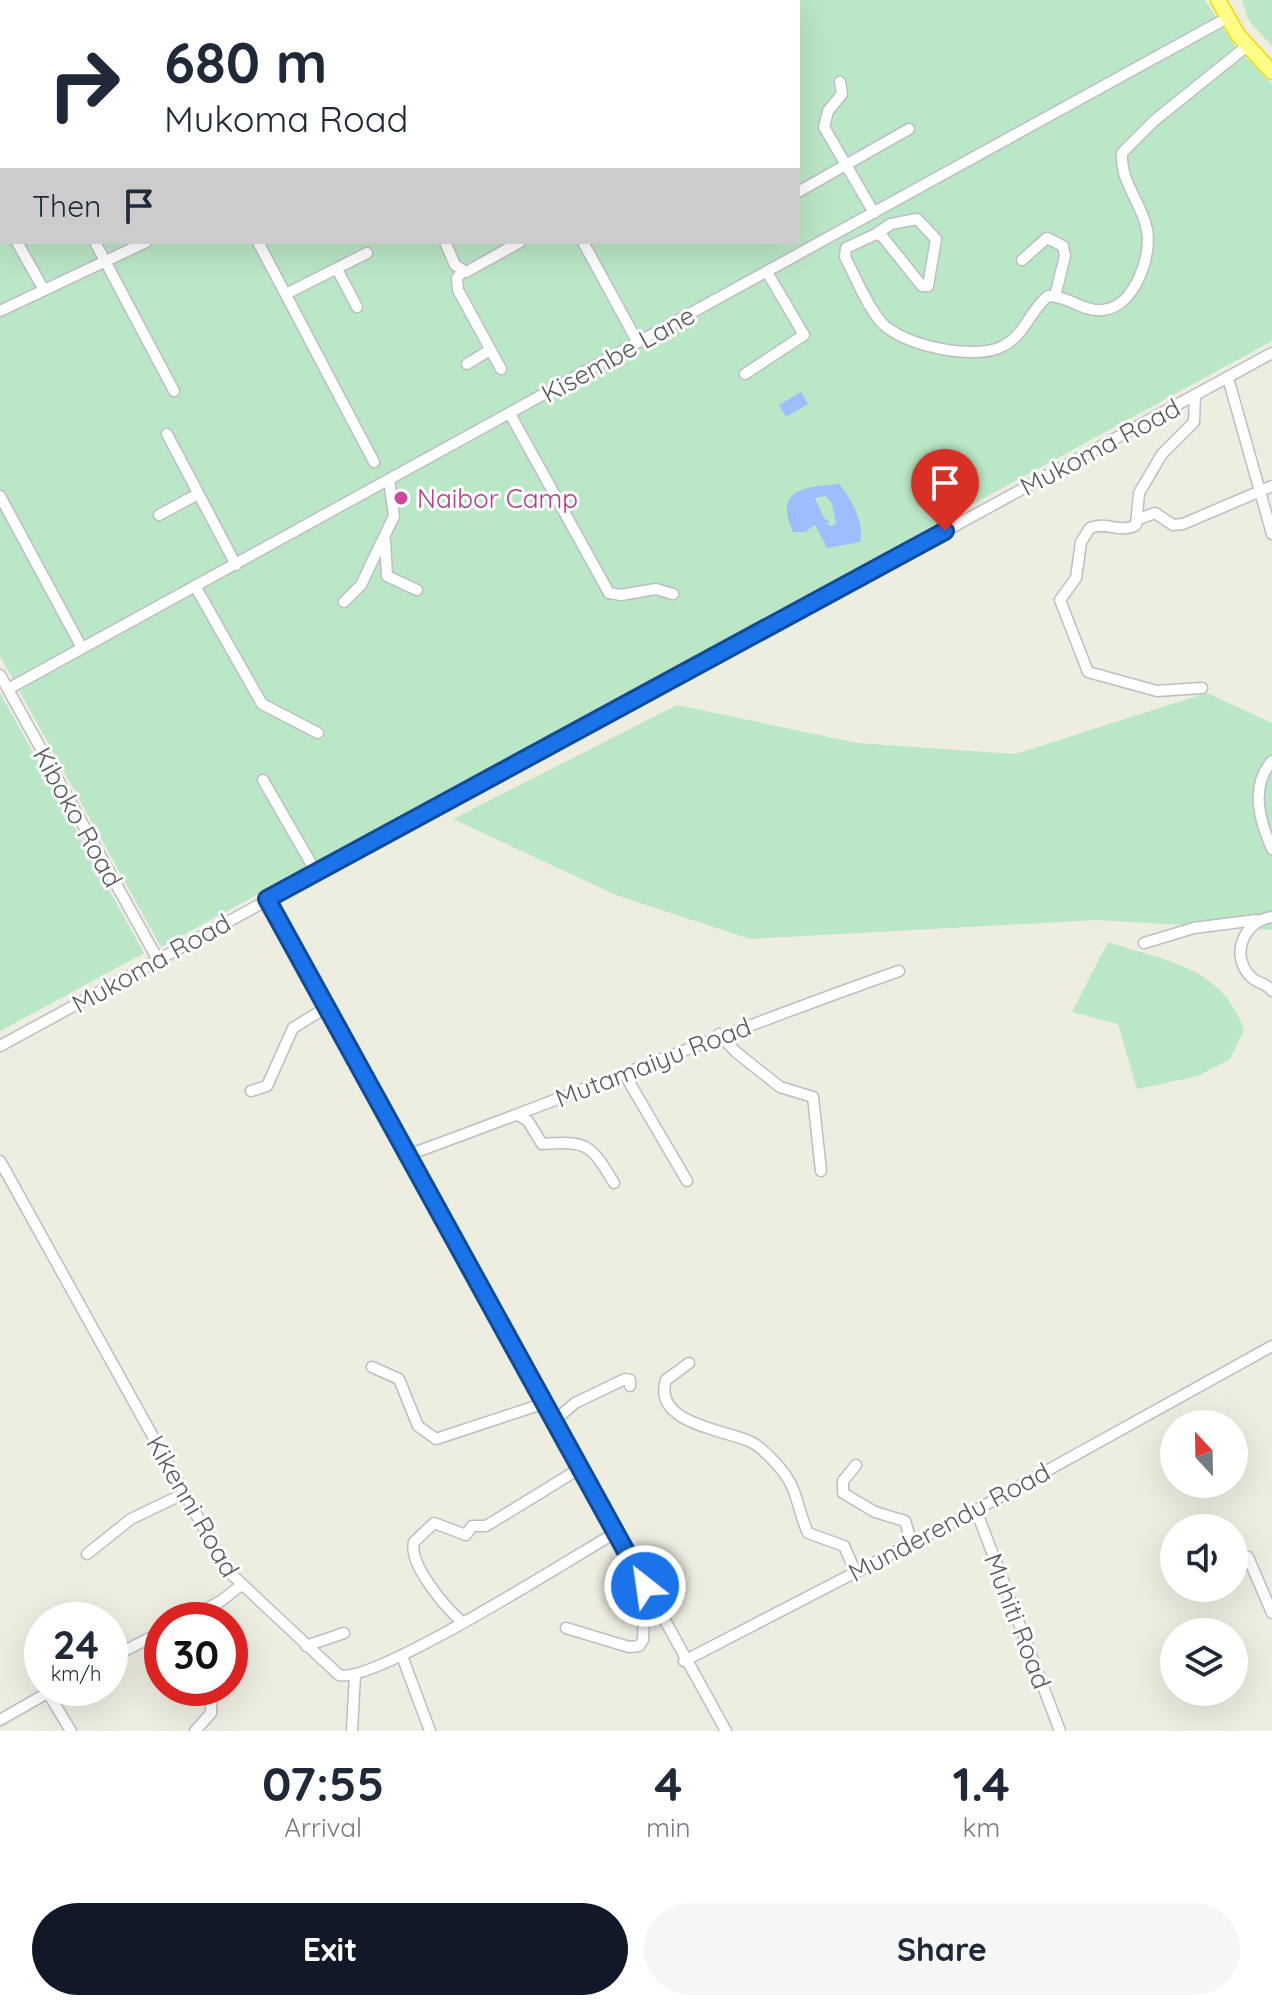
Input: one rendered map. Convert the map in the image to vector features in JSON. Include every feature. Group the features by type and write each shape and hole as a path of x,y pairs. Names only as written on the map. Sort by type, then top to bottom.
{"highway":[{"path":"1218,0 1247,46 1272,72"}],"street":[{"name":"Kisembe Lane","path":"8,689 1227,18"},
{"path":"876,234 890,244 922,286 928,286 936,239 917,219 900,221 846,248 845,257 882,323 903,338 951,350 985,352 1003,347 1019,335 1044,299 1055,296 1104,311 1128,296 1137,283 1146,255 1148,232 1124,175 1122,153 1155,120 1247,46"},
{"path":"840,82 842,94 828,111 824,127 874,213"},
{"path":"800,191 909,129"},
{"path":"1022,260 1047,238 1063,246 1065,256 1055,296"},
{"path":"18,244 44,290"},
{"path":"96,244 174,391"},
{"path":"3,308 142,244"},
{"path":"259,244 374,462"},
{"path":"446,244 455,265 463,271 475,270 517,244"},
{"path":"584,244 637,341"},
{"path":"286,294 367,253"},
{"path":"337,269 357,307"},
{"path":"463,271 457,278 458,290 501,369"},
{"path":"745,374 804,335 767,272"},
{"path":"467,364 490,350"},
{"name":"Mukoma Road","path":"0,1046 1272,353"},
{"path":"1228,378 1272,534"},
{"path":"1139,519 1136,505 1139,493 1162,454 1194,422 1195,395"},
{"path":"510,414 609,593 621,595 656,589 673,594"},
{"path":"167,434 236,565"},
{"path":"344,602 361,585 394,513 389,480"},
{"path":"1202,688 1157,691 1088,672 1068,625 1061,595 1076,578 1083,535 1097,525 1131,528 1139,519 1155,513 1178,525 1259,494 1272,486"},
{"path":"159,515 198,494"},
{"path":"0,496 82,648"},
{"path":"385,535 387,576 417,590"},
{"path":"195,586 262,704 318,733"},
{"name":"Kiboko Road","path":"0,675 157,958"},
{"path":"1272,761 1260,777 1258,793 1272,849"},
{"path":"263,780 316,872"},
{"path":"267,899 542,1404 726,1731"},
{"path":"1144,943 1194,928 1272,917"},
{"path":"1256,920 1244,935 1244,965 1253,979 1270,986 1272,991"},
{"name":"Mutamaiyu Road","path":"408,1155 625,1075 719,1034 899,971"},
{"path":"251,1091 267,1086 293,1028 327,1007"},
{"path":"719,1034 736,1052 780,1087 813,1097 821,1171"},
{"path":"625,1075 687,1181"},
{"path":"518,1115 528,1121 542,1144 570,1141 585,1146 595,1154 614,1183"},
{"name":"Kikenni Road","path":"0,1161 214,1549 240,1586 306,1646 339,1675 355,1675"},
{"name":"Munderendu Road","path":"684,1661 976,1510 1213,1382 1272,1346"},
{"path":"689,1363 666,1380 664,1393 671,1406 684,1418 716,1432 750,1441 769,1456 795,1487 808,1533 844,1546 856,1573"},
{"path":"372,1367 399,1379 418,1426 436,1439 542,1404"},
{"path":"553,1422 575,1403 625,1379 631,1381 630,1386"},
{"path":"856,1465 843,1481 843,1493 875,1512 905,1521 909,1534 906,1547"},
{"path":"462,1622 437,1597 413,1554 414,1542 434,1523 468,1534 472,1526 486,1526 579,1469"},
{"path":"87,1554 131,1519 183,1494"},
{"name":"Muhiti Road","path":"976,1510 1060,1731"},
{"path":"352,1731 355,1675 402,1656 615,1533"},
{"path":"1248,1557 1272,1613"},
{"path":"219,1602 240,1586"},
{"path":"566,1628 629,1647 639,1646 643,1640 645,1586"},
{"path":"306,1646 344,1633"},
{"path":"402,1656 430,1731"},
{"path":"0,1720 24,1706"},
{"path":"59,1706 71,1731"},
{"path":"195,1731 211,1713 211,1706"}],"green space":[{"path":"800,0 1205,0 1235,46 1272,84 1272,341 161,947 0,656 0,244 800,244"},
{"path":"1242,0 1272,0 1272,46 1249,21"},
{"path":"0,693 144,953 0,1031"},
{"path":"1207,693 1272,723 1272,930 1096,920 750,939 616,895 453,819 677,705 857,743 1015,754"},
{"path":"1108,942 1189,969 1221,992 1244,1030 1230,1059 1198,1076 1137,1089 1118,1024 1072,1012"}],"water":[{"path":"801,392 808,404 786,417 779,405"},
{"path":"839,484 859,519 860,542 827,548 815,525 805,532 793,532 788,518 789,499 803,489","holes":["826,496 832,504 836,524 830,526 815,498"]}],"place":[{"name":"Naibor Camp","path":"401,498"}],"route":[{"path":"645,1586 267,899 945,531"}]}
